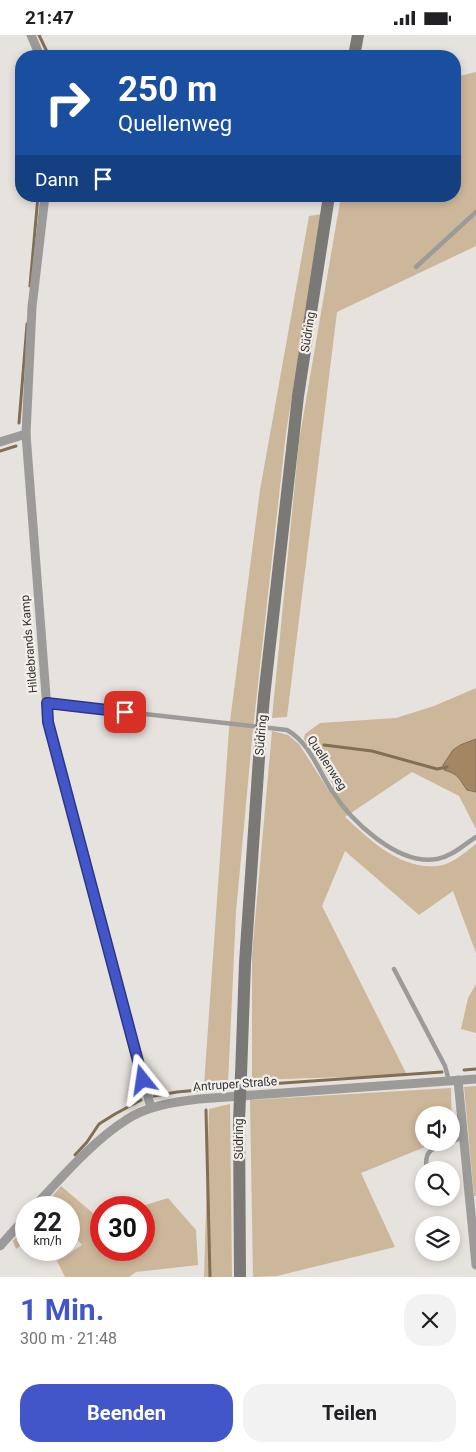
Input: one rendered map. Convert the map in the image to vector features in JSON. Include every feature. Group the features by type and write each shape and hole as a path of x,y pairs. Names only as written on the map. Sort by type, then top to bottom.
{"main road":[{"path":"355,50 358,35"},
{"name":"Südring","path":"240,1277 240,1075 245,963 260,743 298,396 328,202"}],"street":[{"path":"31,35 37,50"},
{"name":"Hildebrands Kamp","path":"44,202 32,307 26,434 47,703 51,732 151,1108"},
{"path":"0,442 26,434"},
{"name":"Antruper Straße","path":"44,1196 104,1136 126,1119 151,1108 199,1099 476,1079"},
{"path":"454,1080 464,1137 476,1265"},
{"path":"0,1246 15,1229"}],"lane":[{"path":"416,267 476,212"},
{"name":"Quellenweg","path":"47,703 287,730 295,734 305,745 333,793 346,809 386,845 403,855 420,860 437,859 453,854 476,837"},
{"path":"394,969 454,1080"},
{"path":"460,1138 464,1137"}],"shaded area":[{"path":"476,72 476,246 337,312 287,717 272,718 299,441 340,202 461,202 461,76"},
{"path":"322,214 286,433 253,729 236,912 228,1084 204,1085 229,729 260,490 309,216"},
{"path":"476,688 476,739 459,745 453,750 443,765 444,770 456,775 467,790 476,792 476,829 459,796 412,772 345,817 377,845 402,860 415,864 429,866 447,864 476,844 476,953 453,891 419,915 345,851 322,906 407,1075 252,1080 252,954 272,731 288,735 299,744 329,791 334,786 304,739 305,734 320,723 396,718 434,706"},
{"path":"476,739 476,792 467,790 456,775 444,770 443,765 453,750"},
{"path":"476,984 476,1033 461,1029 468,998"},
{"path":"476,1086 476,1196 474,1196 464,1087"},
{"path":"451,1088 451,1106 415,1106 415,1151 361,1173 395,1247 277,1276 253,1277 250,1100"},
{"path":"230,1104 232,1277 204,1277 209,1109"},
{"path":"61,1186 73,1196 52,1196"},
{"path":"168,1198 196,1230 198,1265 136,1272 129,1277 65,1277 57,1261 80,1261 80,1246 82,1245 80,1243 80,1202 90,1211 90,1261 155,1261 155,1202"}],"waterway":[{"path":"39,35 46,50"},
{"path":"30,286 37,202"},
{"path":"19,423 27,324"},
{"path":"0,451 16,446"},
{"path":"324,745 372,751 437,769 447,767"},
{"path":"464,1070 476,1069"},
{"path":"269,1084 442,1072"},
{"path":"154,1096 210,1089"},
{"path":"75,1155 87,1142 99,1124 141,1100"},
{"path":"206,1110 210,1277"}],"route":[{"path":"125,712 47,703 48,722 143,1080"}]}
